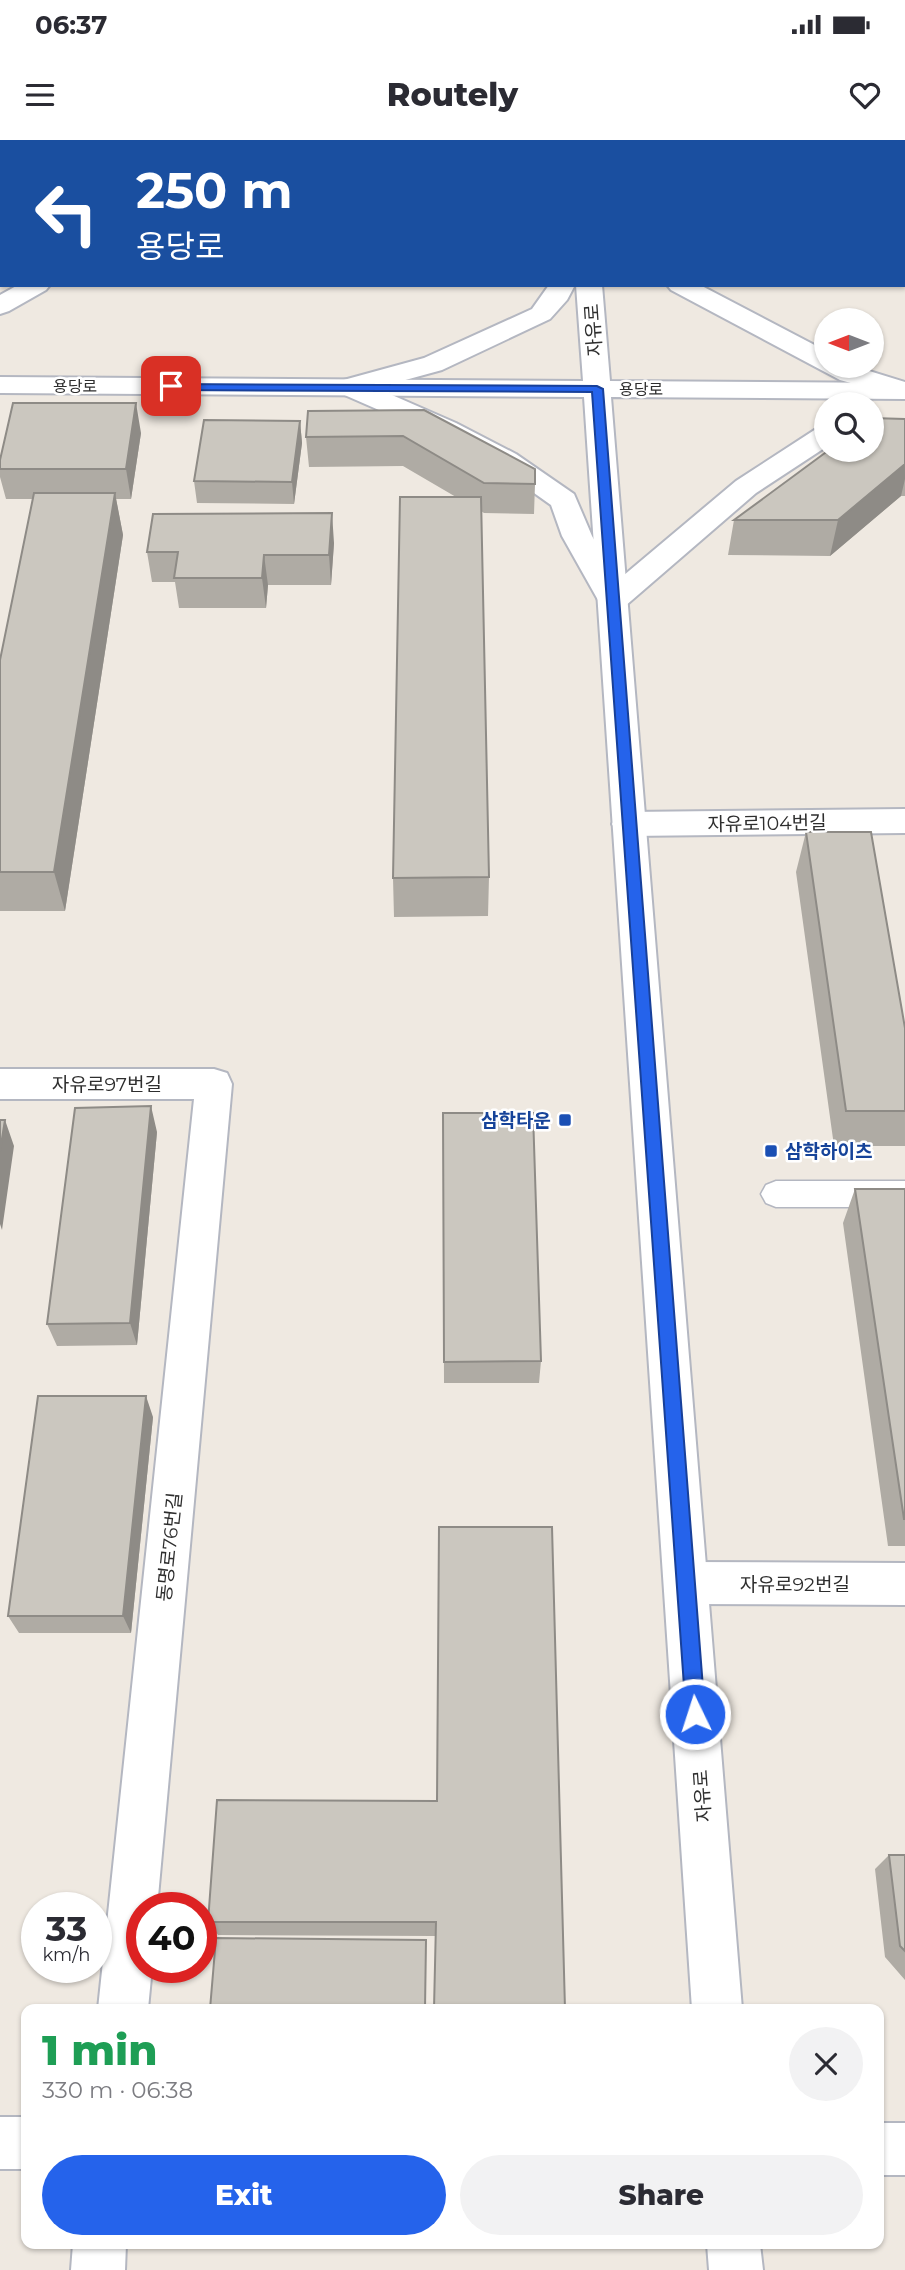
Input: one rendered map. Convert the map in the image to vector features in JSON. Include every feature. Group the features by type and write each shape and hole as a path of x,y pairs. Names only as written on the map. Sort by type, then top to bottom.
{"street":[{"path":"0,306 33,287"},
{"path":"350,387 433,364 541,314 558,295 561,287"},
{"name":"자유로","path":"589,287 717,2004"},
{"path":"684,287 814,356"},
{"path":"862,378 905,391"},
{"name":"용당로","path":"0,385 905,391"},
{"path":"350,387 446,429 506,460 564,500 577,536 613,600 746,487 814,443"},
{"path":"884,404 905,391"},
{"name":"자유로104번길","path":"629,824 905,821"},
{"name":"자유로97번길","path":"0,1084 214,1084"},
{"name":"동명로76번길","path":"123,2004 214,1084"},
{"name":"자유로92번길","path":"686,1583 905,1584"},
{"path":"0,2143 21,2143"},
{"path":"884,2149 905,2149"},
{"path":"98,2270 100,2249"},
{"path":"734,2249 736,2270"}],"lane":[{"path":"776,1194 905,1194"}],"building":[{"path":"13,403 136,403 126,469 0,469"},
{"path":"424,410 535,469 535,484 484,483 403,436 306,437 308,411"},
{"path":"884,418 905,419 905,464 838,520 734,520 814,461 884,462"},
{"path":"204,420 300,421 292,482 194,481"},
{"path":"34,493 115,493 54,872 0,872 0,660"},
{"path":"400,497 481,497 489,877 393,878"},
{"path":"332,513 329,555 264,555 262,578 174,578 178,552 147,552 153,514"},
{"path":"806,832 871,832 905,1028 905,1111 846,1111"},
{"path":"151,1106 130,1323 47,1324 75,1108"},
{"path":"443,1113 533,1113 541,1361 444,1362"},
{"path":"0,1120 5,1120 0,1151"},
{"path":"855,1189 905,1189 905,1519 904,1519"},
{"path":"38,1396 146,1396 123,1616 8,1616"},
{"path":"439,1527 552,1527 565,2004 434,2004 436,1922 217,1922 217,1892 210,1892 217,1800 437,1801"},
{"path":"889,1855 905,1855 905,1951 900,1946"},
{"path":"217,1938 426,1940 425,2004 210,2004 212,1983 217,1983"}],"place":[{"name":"삼학타운","path":"565,1120"},
{"name":"삼학하이츠","path":"771,1151"}],"route":[{"path":"171,386 597,389 695,1714"}]}
